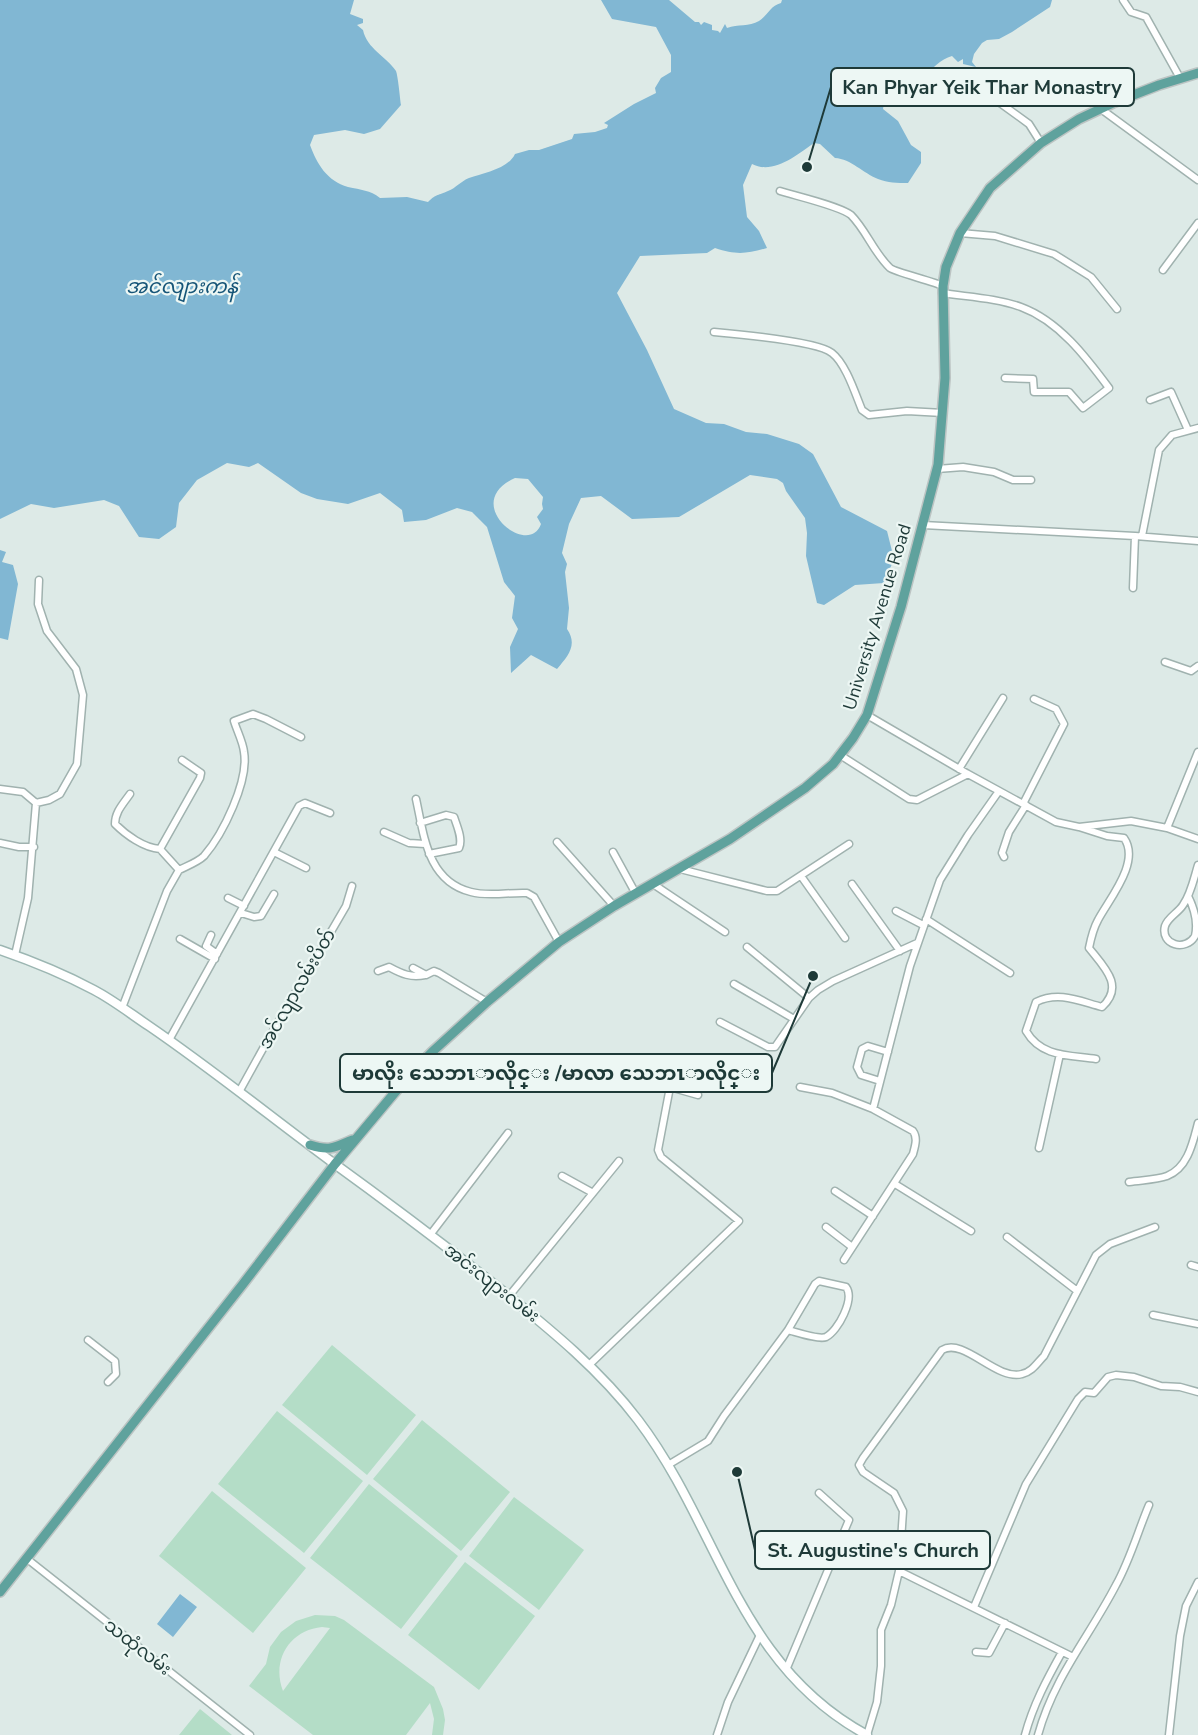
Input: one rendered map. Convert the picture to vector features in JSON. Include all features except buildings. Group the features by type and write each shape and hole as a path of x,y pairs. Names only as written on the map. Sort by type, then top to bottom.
{"main road":[{"name":"University Avenue Road","path":"0,1592 335,1164 407,1078 487,1002 559,942 614,906 730,840 804,788 833,764 867,715 901,607 937,469 945,378 943,290 946,267 960,233 990,188 1041,143 1079,119 1113,103 1198,73"},
{"name":"အင်းလျားလမ်း","path":"0,950 96,991 169,1040 430,1235 558,1335 589,1365 638,1420 668,1465 760,1635 785,1670 827,1710 867,1735"},
{"path":"310,1145 332,1149 357,1138"}],"street":[{"path":"1123,0 1131,12 1146,17 1180,78"},
{"path":"1039,90 1054,76 1074,70 1089,76 1102,86 1113,103"},
{"path":"996,100 1029,124 1041,143"},
{"path":"1101,109 1198,180"},
{"path":"780,191 836,207 850,215 891,269 928,279 943,290 1019,306 1046,320 1059,329 1109,388 1083,408 1069,392 1034,392 1033,379 1005,378"},
{"path":"1162,270 1198,223"},
{"path":"960,233 995,236 1054,254 1091,277 1117,309"},
{"path":"714,332 823,347 839,361 862,410 869,415 907,411 943,413"},
{"path":"1150,400 1171,392 1188,430"},
{"path":"1133,588 1139,536 1158,450 1172,435 1198,428"},
{"path":"937,469 963,467 994,472 1013,480 1031,480"},
{"path":"923,525 1198,541"},
{"path":"36,803 60,794 77,764 84,695 75,669 47,631 38,604 39,580"},
{"path":"1165,662 1191,671 1198,666"},
{"path":"960,769 1003,698"},
{"path":"1004,857 1002,853 1009,832 1064,724 1056,709 1034,699"},
{"path":"122,1008 167,891 179,870 203,858 233,809 245,760 234,721 253,714 301,737"},
{"path":"867,715 1056,822 1107,836 1124,838 1129,845 1129,859 1123,878 1091,935 1089,948 1112,981 1114,990 1111,1000 1102,1007 1061,995 1045,998 1036,1002 1026,1031 1032,1042 1044,1050 1096,1059"},
{"path":"1167,828 1198,752"},
{"path":"840,755 909,799 917,800 968,774"},
{"path":"160,849 200,778 201,773 182,760"},
{"path":"0,789 23,792 36,803"},
{"path":"873,1109 916,943 940,880 999,791"},
{"path":"130,794 118,810 115,818 116,824 139,842 160,849 179,870"},
{"path":"416,799 425,844 442,875 455,886 472,893 527,893 534,897 559,942"},
{"path":"15,955 28,898 36,803"},
{"path":"169,1040 299,806 305,803 330,813"},
{"path":"420,823 446,815 454,817 461,844 459,848 429,854"},
{"path":"1079,827 1131,821 1167,828 1198,839"},
{"path":"384,832 409,843 425,844"},
{"path":"557,842 614,906"},
{"path":"0,843 34,847"},
{"path":"680,869 767,891 777,891 849,844"},
{"path":"274,852 306,868"},
{"path":"613,852 636,894"},
{"path":"1188,896 1197,918 1197,930 1194,938 1187,944 1179,946 1171,944 1167,939 1165,927 1168,920 1183,906 1198,865"},
{"path":"801,876 845,938"},
{"path":"654,884 725,932"},
{"path":"852,884 900,951"},
{"name":"အင်လျာလမ်းပိတ်","path":"239,1092 346,906 352,886"},
{"path":"228,898 254,917 261,916 274,894"},
{"path":"896,911 925,922 1011,973"},
{"path":"211,935 206,946 216,956"},
{"path":"180,939 216,956"},
{"path":"720,1022 772,1048 775,1047 809,998 833,981 916,943"},
{"path":"747,947 809,998"},
{"path":"378,972 389,967 406,976 417,977 434,971 487,1002"},
{"path":"413,968 426,975"},
{"path":"734,984 794,1019"},
{"path":"880,1081 861,1075 857,1067 862,1049 868,1046 888,1052"},
{"path":"1039,1148 1060,1054"},
{"path":"589,1365 739,1221 661,1157 658,1150 670,1087 698,1095"},
{"path":"800,1087 832,1093 873,1109 915,1134 916,1144 913,1154 844,1260"},
{"path":"1129,1182 1168,1176 1181,1165 1191,1151 1198,1123"},
{"path":"430,1235 508,1133"},
{"path":"509,1296 620,1161"},
{"path":"562,1176 593,1193"},
{"path":"895,1184 971,1231"},
{"path":"835,1191 873,1216"},
{"path":"826,1227 852,1247"},
{"path":"867,1735 877,1702 881,1666 881,1630 891,1605 899,1571 903,1511 894,1493 863,1472 859,1465 942,1350 956,1347 994,1369 1020,1375 1033,1369 1044,1356 1096,1255 1110,1244 1155,1227"},
{"path":"1007,1237 1076,1290"},
{"path":"668,1465 708,1441 788,1330 815,1284 819,1281 848,1289 850,1296 848,1306 828,1336 822,1338 788,1330"},
{"path":"1153,1315 1198,1324"},
{"path":"87,1340 115,1361 116,1374 108,1382"},
{"path":"974,1607 1026,1484 1078,1399 1085,1392 1094,1392 1107,1377 1116,1375 1198,1392"},
{"path":"785,1670 849,1520 819,1493"},
{"path":"1038,1735 1055,1687 1117,1584 1149,1505"},
{"name":"သထုံလမ်း","path":"26,1557 250,1735"},
{"path":"899,1571 1073,1657"},
{"path":"1169,1735 1179,1636 1186,1605 1198,1582"},
{"path":"976,1652 989,1653 1005,1623"},
{"path":"717,1735 728,1702 760,1635"},
{"path":"1025,1735 1031,1712 1062,1652"}],"green space":[{"path":"332,1345 416,1415 367,1475 282,1405"},
{"path":"277,1411 363,1481 304,1553 218,1484"},
{"path":"422,1420 510,1492 461,1551 373,1479"},
{"path":"369,1484 458,1556 401,1629 310,1558"},
{"path":"212,1491 306,1568 253,1633 159,1556"},
{"path":"514,1497 584,1550 539,1610 469,1556"},
{"path":"465,1562 535,1616 479,1690 408,1635"},
{"path":"315,1615 335,1616 344,1620 434,1687 443,1709 445,1720 443,1735 432,1735 434,1719 430,1703 406,1735 313,1735 249,1686 266,1664 270,1647 281,1632 296,1621","holes":["330,1628 283,1691 280,1668 286,1648 292,1640 311,1629"]},
{"path":"200,1709 232,1735 179,1735"}],"water":[{"name":"အင်လျားကန်","path":"0,0 354,0 350,14 363,19 363,23 357,25 363,30 368,42 396,71 401,105 380,129 364,134 345,130 314,135 310,145 324,171 334,181 369,192 380,198 407,197 428,202 466,179 501,167 515,154 539,150 572,139 574,134 607,128 608,125 604,123 656,93 655,88 661,78 671,72 671,55 656,27 612,19 601,0 669,0 695,22 701,25 704,22 712,25 712,30 720,33 725,24 727,28 759,21 782,0 1052,0 1050,7 1012,32 999,39 982,43 974,54 972,62 976,67 963,64 963,59 958,62 952,56 948,57 927,75 925,79 930,83 932,89 930,91 913,83 903,83 886,92 883,109 898,121 911,145 921,152 921,163 908,183 878,179 846,161 835,158 820,144 814,143 792,158 776,165 760,167 752,164 743,185 747,217 759,231 767,248 741,253 715,248 707,253 640,256 617,293 674,409 706,423 724,424 746,432 767,434 799,444 813,454 841,507 887,531 894,559 884,583 855,585 824,605 817,603 806,556 805,518 783,483 777,479 750,475 679,517 632,519 601,496 581,498 569,524 562,553 567,564 565,572 569,608 567,629 572,640 570,650 557,669 531,655 511,673 510,647 518,629 512,618 515,596 504,582 487,527 472,512 457,508 426,520 404,522 402,510 380,493 348,504 317,499 301,493 258,463 249,467 227,463 197,480 179,503 176,527 159,539 139,537 119,506 104,500 54,508 31,504 0,519","holes":["515,478 528,479 543,497 543,509 537,517 541,524 534,533 524,535 513,531 503,523 495,513 494,501 500,489"]},
{"path":"0,550 6,552 2,562 13,565 18,584 8,640 0,638"},
{"path":"180,1594 197,1607 173,1637 157,1624"}],"place":[{"name":"Kan Phyar Yeik Thar Monastry","path":"807,167"},
{"name":"မာလိုး သေဘၤာလိုင္း /မာလာ သေဘၤာလိုင္း","path":"813,976"},
{"name":"St. Augustine's Church","path":"737,1472"}]}
